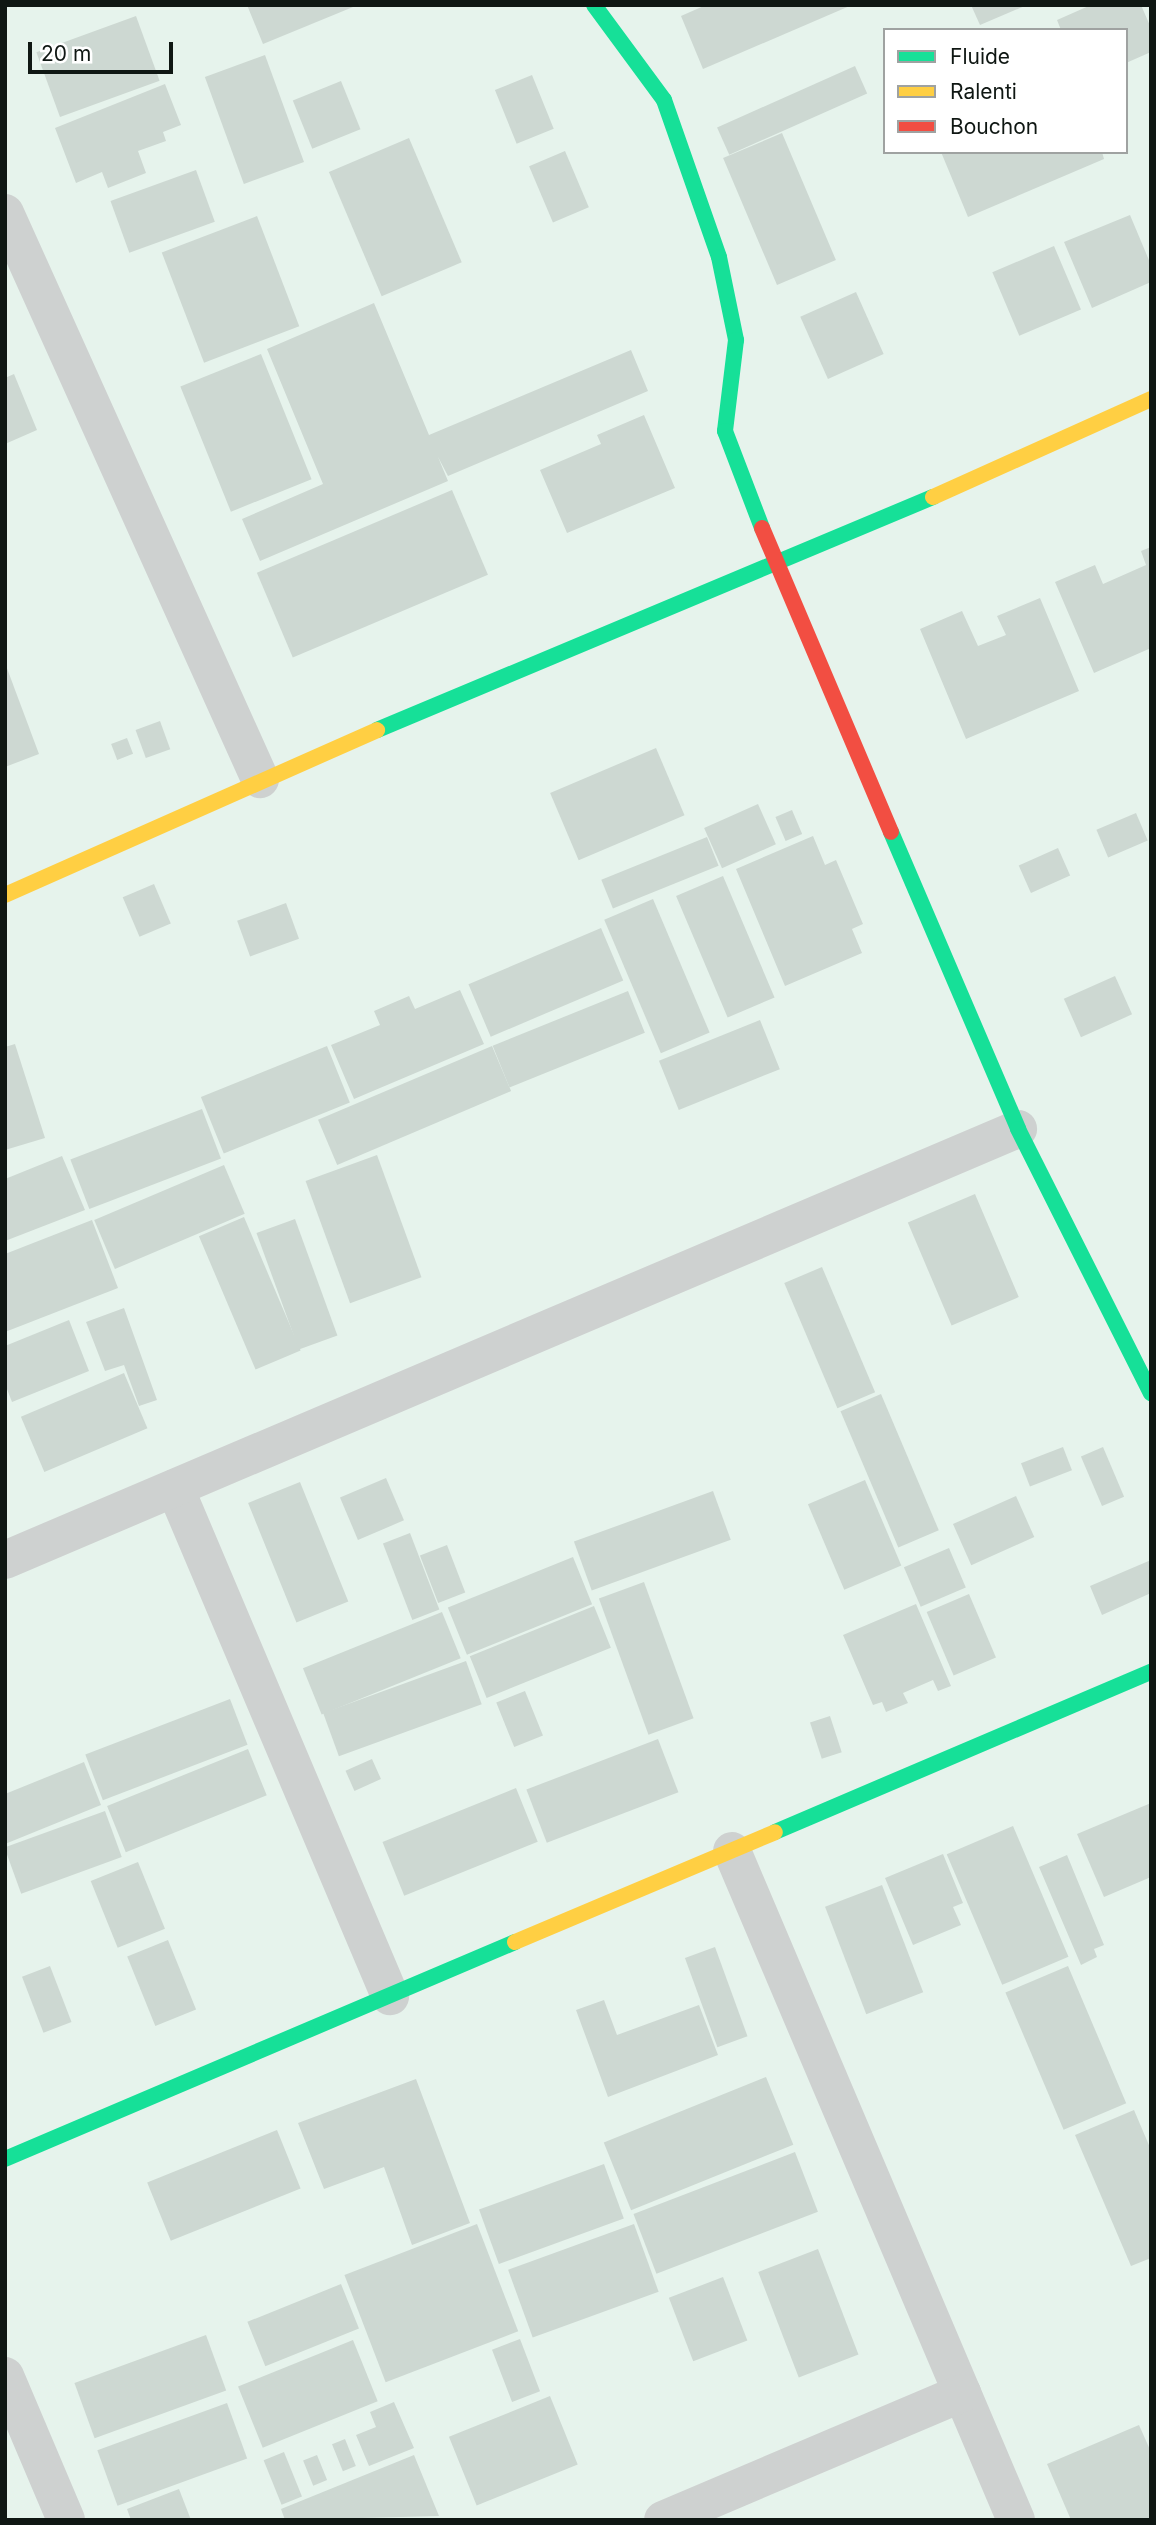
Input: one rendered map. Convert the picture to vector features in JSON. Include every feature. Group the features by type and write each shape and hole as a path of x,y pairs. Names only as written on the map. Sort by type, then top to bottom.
{"street":[{"path":"594,5 664,100 719,257 736,340 725,431 775,562 1018,1129 1151,1393"},
{"path":"5,213 260,779"},
{"path":"5,895 260,779 1029,457 1151,399"},
{"path":"7,1554 175,1488 1018,1129"},
{"path":"175,1488 390,1996"},
{"path":"5,2159 1151,1672"},
{"path":"732,1851 1016,2520"},
{"path":"5,2376 66,2520"},
{"path":"663,2520 962,2393"}],"building":[{"path":"247,5 352,5 353,7 263,44"},
{"path":"706,5 852,5 703,69 681,16"},
{"path":"971,5 1027,5 980,25"},
{"path":"1091,5 1141,5 1151,28 1151,52 1128,62 1128,28 1060,28 1057,20"},
{"path":"136,16 160,81 60,117 36,52"},
{"path":"265,55 304,162 244,184 205,77"},
{"path":"855,66 867,93 729,155 717,127"},
{"path":"532,75 554,129 517,144 495,90"},
{"path":"341,81 360,129 312,149 293,100"},
{"path":"165,84 181,125 163,132 166,141 138,151 146,173 108,188 102,172 76,183 55,128"},
{"path":"782,133 836,260 777,285 723,158"},
{"path":"409,138 462,262 382,296 329,172"},
{"path":"565,151 589,207 553,222 529,166"},
{"path":"942,154 1103,154 1104,159 968,217"},
{"path":"196,170 215,222 129,253 110,201"},
{"path":"1130,215 1151,265 1151,282 1092,308 1064,242"},
{"path":"257,216 299,326 204,363 162,253"},
{"path":"1054,246 1081,310 1019,336 992,272"},
{"path":"856,292 884,354 828,379 800,317"},
{"path":"374,303 429,435 631,350 648,391 448,476 438,457 448,481 260,561 242,519 323,484 267,349"},
{"path":"261,354 312,479 231,512 180,387"},
{"path":"14,374 37,430 5,444 5,378"},
{"path":"644,415 675,488 567,533 540,470 601,444 597,435"},
{"path":"452,490 488,575 293,658 257,573"},
{"path":"1151,547 1151,648 1094,673 1055,582 1095,565 1103,584 1146,565 1141,551"},
{"path":"1040,598 1079,691 966,739 920,629 962,611 978,646 1006,635 997,616"},
{"path":"5,663 39,754 5,767"},
{"path":"160,721 170,749 146,758 136,730"},
{"path":"127,738 133,754 117,760 111,744"},
{"path":"656,748 685,815 579,860 550,793"},
{"path":"758,804 776,844 722,868 704,828"},
{"path":"792,810 802,834 786,841 775,817"},
{"path":"1136,813 1148,841 1108,857 1096,830"},
{"path":"813,836 825,865 836,860 863,924 852,929 862,953 785,986 736,869"},
{"path":"707,837 719,866 613,908 601,880"},
{"path":"1058,848 1070,875 1031,893 1019,865"},
{"path":"723,876 775,998 728,1017 676,896"},
{"path":"154,884 171,924 140,937 123,897"},
{"path":"653,899 710,1032 661,1053 604,920"},
{"path":"286,903 299,939 250,956 237,921"},
{"path":"601,928 623,980 491,1037 468,984"},
{"path":"1115,976 1132,1014 1081,1037 1064,999"},
{"path":"460,990 484,1044 354,1099 331,1045 380,1025 374,1011 409,996 415,1009"},
{"path":"628,991 645,1033 509,1087 493,1046"},
{"path":"760,1020 780,1069 679,1110 659,1061"},
{"path":"15,1044 45,1138 5,1150 5,1047"},
{"path":"327,1046 350,1103 224,1154 201,1097"},
{"path":"492,1046 511,1091 337,1165 318,1120"},
{"path":"202,1109 221,1158 89,1209 70,1160"},
{"path":"377,1155 421,1277 350,1303 306,1181"},
{"path":"62,1156 85,1210 5,1241 5,1179"},
{"path":"224,1165 245,1214 115,1269 94,1220"},
{"path":"975,1194 1019,1297 952,1326 908,1223"},
{"path":"244,1217 301,1350 256,1370 199,1236"},
{"path":"295,1219 337,1336 299,1350 256,1233"},
{"path":"92,1220 118,1288 5,1332 5,1254"},
{"path":"822,1267 875,1392 837,1408 784,1283"},
{"path":"124,1308 157,1400 139,1406 124,1365 105,1371 86,1322"},
{"path":"69,1320 89,1371 12,1402 5,1384 5,1346"},
{"path":"124,1373 147,1428 44,1472 21,1417"},
{"path":"881,1394 939,1530 898,1547 840,1411"},
{"path":"1063,1447 1072,1470 1030,1486 1021,1463"},
{"path":"1103,1447 1124,1497 1102,1506 1081,1456"},
{"path":"386,1478 404,1520 358,1540 340,1498"},
{"path":"865,1480 901,1566 844,1590 808,1504"},
{"path":"300,1482 348,1602 296,1623 248,1503"},
{"path":"713,1491 731,1540 592,1590 574,1542"},
{"path":"1016,1496 1034,1537 971,1565 953,1524"},
{"path":"410,1533 439,1610 412,1620 383,1543"},
{"path":"447,1545 465,1593 438,1603 420,1555"},
{"path":"949,1548 966,1588 921,1607 904,1567"},
{"path":"573,1557 592,1604 467,1655 448,1608"},
{"path":"1151,1560 1151,1593 1102,1615 1090,1586"},
{"path":"644,1582 694,1718 648,1735 599,1598"},
{"path":"969,1594 996,1658 954,1675 927,1612"},
{"path":"916,1604 951,1686 938,1691 933,1680 903,1693 908,1703 886,1712 882,1702 873,1705 843,1635"},
{"path":"594,1606 611,1648 487,1698 470,1656"},
{"path":"442,1612 461,1658 322,1715 303,1668"},
{"path":"466,1661 482,1704 339,1756 323,1713"},
{"path":"525,1691 543,1736 514,1747 496,1703"},
{"path":"230,1699 248,1745 103,1800 85,1755"},
{"path":"830,1716 842,1752 822,1759 810,1722"},
{"path":"658,1739 678,1792 547,1843 526,1790"},
{"path":"248,1749 267,1795 126,1852 107,1806"},
{"path":"372,1759 381,1779 354,1791 346,1771"},
{"path":"84,1762 101,1805 5,1844 5,1794"},
{"path":"516,1788 538,1842 404,1896 382,1842"},
{"path":"1151,1803 1151,1877 1104,1897 1077,1834"},
{"path":"105,1811 122,1857 21,1894 5,1847"},
{"path":"1013,1826 1068,1957 1002,1985 947,1854"},
{"path":"943,1854 963,1903 953,1907 961,1925 913,1945 885,1878"},
{"path":"1067,1855 1104,1945 1094,1949 1097,1957 1081,1965 1039,1867"},
{"path":"138,1862 165,1929 118,1948 91,1881"},
{"path":"882,1885 923,1992 866,2014 825,1907"},
{"path":"168,1940 196,2010 155,2026 127,1956"},
{"path":"715,1947 747,2036 717,2047 685,1958"},
{"path":"50,1966 72,2022 43,2033 22,1977"},
{"path":"1068,1966 1126,2103 1064,2130 1005,1993"},
{"path":"604,2000 617,2035 699,2005 718,2055 608,2097 576,2010"},
{"path":"766,2077 793,2145 631,2210 604,2143"},
{"path":"416,2079 470,2223 412,2245 384,2167 324,2189 298,2123"},
{"path":"1134,2110 1151,2150 1151,2258 1131,2266 1075,2135"},
{"path":"277,2130 301,2188 171,2241 147,2182"},
{"path":"795,2152 818,2212 656,2274 633,2214"},
{"path":"604,2164 624,2219 499,2264 479,2209"},
{"path":"477,2224 518,2331 386,2382 344,2275"},
{"path":"634,2224 659,2292 533,2337 508,2270"},
{"path":"818,2249 858,2354 799,2377 758,2272"},
{"path":"723,2277 747,2340 693,2361 669,2298"},
{"path":"341,2284 359,2329 265,2366 247,2322"},
{"path":"206,2335 226,2390 95,2438 74,2383"},
{"path":"520,2339 540,2391 512,2402 492,2350"},
{"path":"353,2340 378,2401 263,2448 238,2386"},
{"path":"550,2396 578,2465 477,2505 449,2437"},
{"path":"394,2402 414,2448 369,2466 356,2435 376,2427 370,2412"},
{"path":"227,2403 247,2458 118,2506 97,2450"},
{"path":"1139,2425 1151,2452 1151,2520 1071,2520 1047,2464"},
{"path":"345,2439 356,2466 343,2471 332,2444"},
{"path":"284,2452 302,2497 282,2505 264,2460"},
{"path":"317,2455 327,2480 313,2486 303,2461"},
{"path":"414,2455 439,2516 285,2520 281,2509"},
{"path":"179,2489 191,2520 131,2520 127,2509"}],"traffic: fast":[{"path":"594,5 664,100 719,257 736,340 725,431 762,528"},
{"path":"377,730 933,497"},
{"path":"891,832 1018,1129 1151,1393"},
{"path":"775,1832 1151,1672"},
{"path":"5,2159 515,1942"}],"traffic: slow":[{"path":"933,497 1151,399"},
{"path":"5,895 377,730"},
{"path":"515,1942 775,1832"}],"traffic: jam":[{"path":"762,528 891,832"}]}
